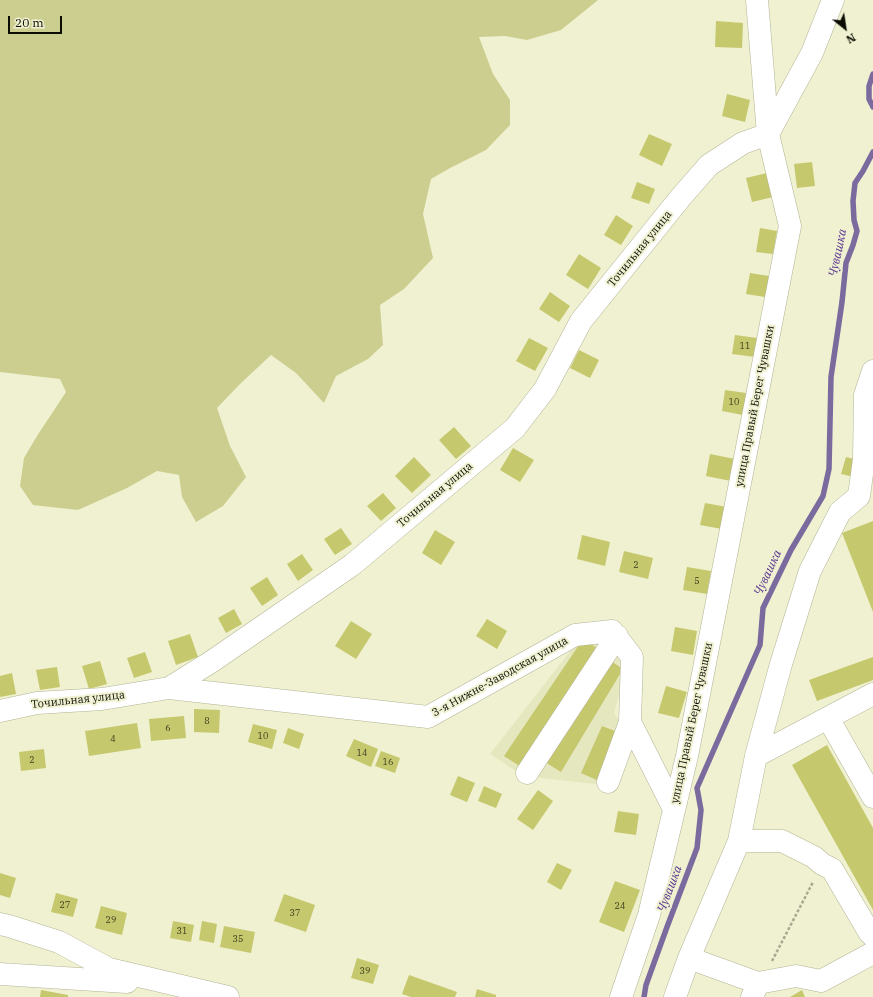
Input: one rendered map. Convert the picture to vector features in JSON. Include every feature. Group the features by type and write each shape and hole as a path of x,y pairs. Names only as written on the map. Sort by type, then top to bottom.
{"street":[{"name":"улица Правый Берег Чувашки","path":"622,997 649,915 690,741 790,226 768,134 757,0"},
{"path":"768,134 812,53 833,0"},
{"name":"Точильная улица","path":"0,711 37,703 102,699 169,688 211,662 352,565 515,428 545,389 581,321 681,197 709,165 743,143 768,134"},
{"path":"676,997 689,958 739,841 756,756 781,664 810,571 840,512 860,496 864,459 865,396 873,371"},
{"name":"3-я Нижне-Заводская улица","path":"169,688 428,717 575,635 612,631 616,636"},
{"path":"527,773 616,636 632,657 630,722 608,782"},
{"path":"756,756 873,694"},
{"path":"828,718 873,797"},
{"path":"630,722 674,809"},
{"path":"739,841 782,841 814,857 822,864 832,869 869,932 873,936"},
{"path":"0,924 59,942 109,969 228,997"},
{"path":"689,958 755,990 796,976 821,981 873,952"},
{"path":"0,974 179,985"}],"path":[{"path":"755,990 768,969 822,864"}],"shaded area":[{"path":"0,0 598,0 561,30 527,40 505,36 479,37 493,74 510,100 510,125 486,150 431,179 423,214 433,258 404,289 380,305 383,345 368,359 336,376 324,403 296,373 271,355 240,384 217,408 230,446 246,477 223,506 196,522 182,497 179,475 157,471 127,488 78,510 33,505 20,486 24,458 66,392 60,379 0,372"},
{"path":"585,632 628,664 614,713 634,744 613,786 523,776 490,754"}],"building":[{"path":"716,21 743,23 742,48 715,47"},
{"path":"727,94 750,100 745,122 722,116"},
{"path":"649,134 672,144 662,166 639,155"},
{"path":"812,162 815,186 797,188 794,164"},
{"path":"767,173 773,197 752,202 746,178"},
{"path":"637,182 655,189 649,204 631,198"},
{"path":"616,215 633,226 621,245 604,235"},
{"path":"760,228 777,231 773,254 756,252"},
{"path":"579,254 601,268 588,289 566,275"},
{"path":"750,273 769,276 765,297 746,294"},
{"path":"550,292 570,306 559,322 539,309"},
{"path":"735,335 757,338 755,357 732,354"},
{"path":"529,338 548,348 535,371 516,361"},
{"path":"579,350 599,360 590,378 570,368"},
{"path":"725,390 746,393 743,415 722,411"},
{"path":"454,427 471,446 456,459 439,440"},
{"path":"513,448 534,460 520,482 500,470"},
{"path":"710,454 735,459 731,481 706,476"},
{"path":"414,457 431,475 412,493 395,476"},
{"path":"846,457 858,460 854,477 841,474"},
{"path":"383,493 396,508 381,521 367,506"},
{"path":"705,503 727,507 722,529 700,525"},
{"path":"873,521 873,612 842,533"},
{"path":"341,528 352,544 335,555 324,539"},
{"path":"435,530 455,542 441,565 422,553"},
{"path":"582,535 610,542 605,566 577,559"},
{"path":"624,551 653,558 648,579 619,572"},
{"path":"302,554 313,570 298,581 287,564"},
{"path":"687,567 711,571 707,594 683,590"},
{"path":"267,577 278,595 262,606 250,588"},
{"path":"234,609 242,624 226,633 218,618"},
{"path":"487,619 507,631 497,649 476,636"},
{"path":"351,621 372,634 356,659 335,646"},
{"path":"675,627 697,631 693,655 671,651"},
{"path":"190,634 198,657 176,665 168,641"},
{"path":"583,639 600,650 521,767 504,756"},
{"path":"145,652 152,672 134,678 127,658"},
{"path":"873,657 873,680 817,701 809,680"},
{"path":"608,659 623,669 561,772 545,762"},
{"path":"100,661 107,684 89,689 82,666"},
{"path":"57,667 60,687 40,690 36,670"},
{"path":"12,673 16,694 0,697 0,676"},
{"path":"666,686 687,692 679,718 658,713"},
{"path":"194,709 220,710 219,733 194,732"},
{"path":"184,716 186,738 151,741 149,719"},
{"path":"137,723 141,748 89,756 85,731"},
{"path":"253,724 277,730 272,749 248,742"},
{"path":"602,726 620,733 599,781 581,773"},
{"path":"288,728 304,734 299,749 283,743"},
{"path":"354,739 378,749 371,767 346,756"},
{"path":"827,745 873,828 873,910 792,765"},
{"path":"44,749 46,768 21,771 19,752"},
{"path":"381,751 400,758 395,773 375,766"},
{"path":"458,776 475,783 467,802 450,795"},
{"path":"484,786 502,794 496,808 478,801"},
{"path":"538,790 553,801 533,830 517,819"},
{"path":"618,811 639,814 636,835 614,832"},
{"path":"557,863 572,870 561,890 547,882"},
{"path":"0,873 16,878 10,898 0,895"},
{"path":"615,881 640,890 624,932 599,922"},
{"path":"56,893 78,899 73,917 51,912"},
{"path":"284,894 315,905 306,932 274,921"},
{"path":"101,906 127,913 122,935 95,928"},
{"path":"173,921 194,925 191,942 170,938"},
{"path":"202,921 217,924 214,943 199,940"},
{"path":"224,926 255,932 251,953 220,947"},
{"path":"357,958 379,965 373,984 351,978"},
{"path":"409,975 457,992 455,997 411,997 402,994"},
{"path":"477,989 496,995 496,997 475,997"},
{"path":"41,990 68,995 68,997 40,997"},
{"path":"802,990 805,997 790,997"}],"waterway":[{"name":"Чувашка","path":"873,74 869,86 869,99 873,107"},
{"name":"Чувашка","path":"644,997 646,985 697,848 701,810 697,788 760,645 763,608 791,550 823,496 829,469 831,377 846,263 857,231 854,220 853,201 855,183 873,152"}]}
